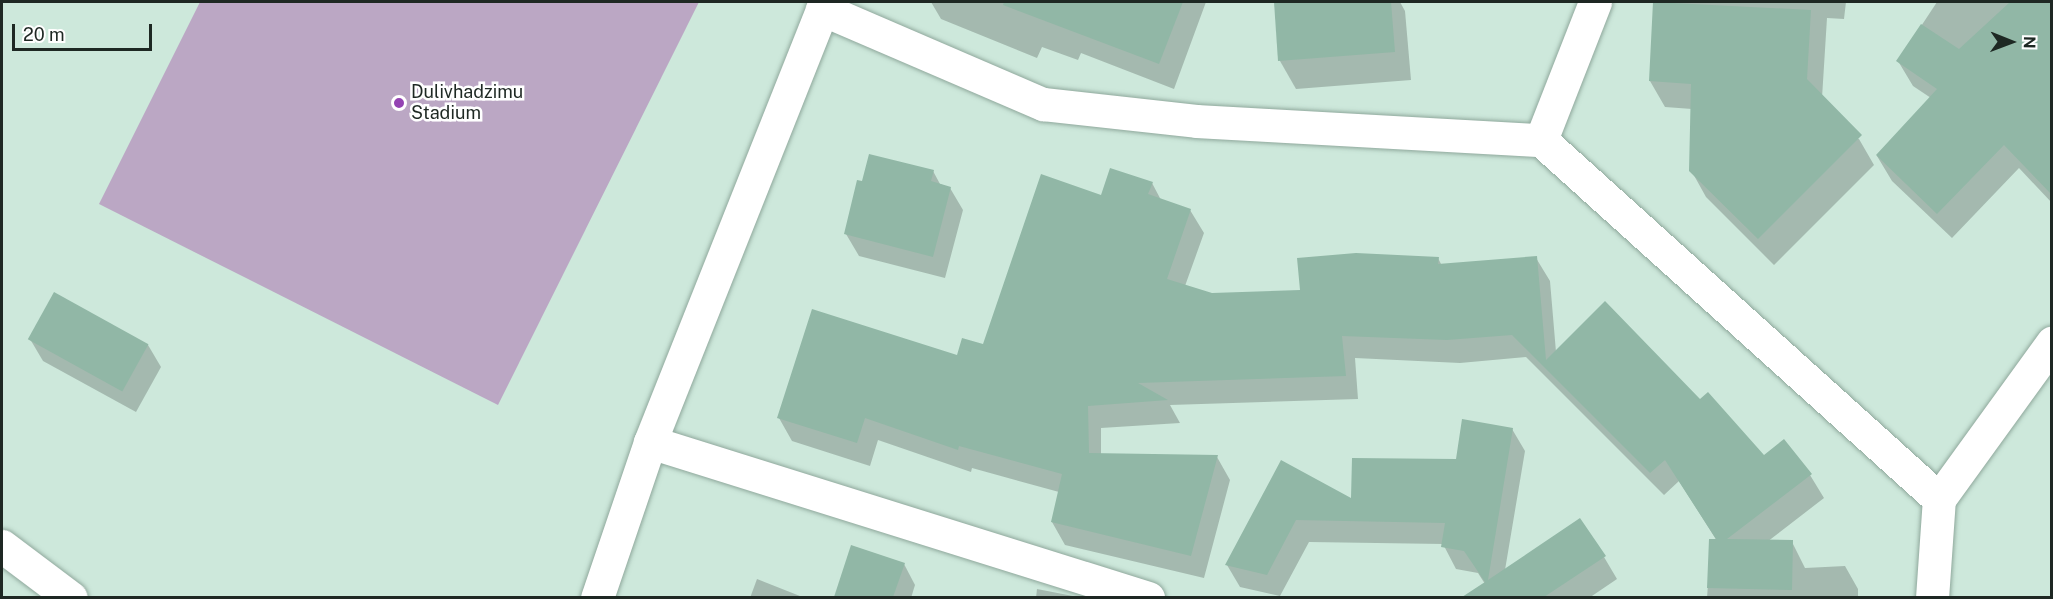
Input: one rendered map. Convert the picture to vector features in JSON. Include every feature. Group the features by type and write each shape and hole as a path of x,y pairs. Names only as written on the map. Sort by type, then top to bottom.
{"street":[{"path":"1541,140 1595,2"},
{"path":"597,597 650,442 823,5 1043,104 1196,121 1541,140 1939,499"},
{"path":"1932,597 1939,499 2052,343"},
{"path":"650,442 1148,597"},
{"path":"2,546 71,597"}],"shaded area":[{"name":"Dulivhadzimu Stadium","path":"200,2 699,2 498,405 99,204"}],"building":[{"path":"1004,2 1183,2 1159,64 1003,5"},
{"path":"1274,2 1391,2 1395,52 1278,61"},
{"path":"1653,2 1811,10 1807,79 1862,135 1758,239 1689,171 1691,84 1649,81"},
{"path":"2010,2 2052,2 2052,195 2004,145 1937,214 1876,155 1937,89 1896,61 1921,24 1959,49"},
{"path":"869,154 934,170 931,181 951,187 933,257 844,234 857,180 862,181"},
{"path":"1110,168 1153,182 1148,194 1191,209 1167,279 1212,293 1300,290 1297,258 1356,253 1439,257 1438,264 1537,256 1546,360 1605,301 1700,399 1708,392 1764,455 1784,439 1812,474 1727,539 1793,540 1792,590 1707,588 1709,539 1716,539 1665,460 1650,473 1512,335 1447,340 1342,336 1346,376 1138,383 1168,400 1088,406 1089,453 1218,455 1191,556 1051,522 1062,474 959,446 958,450 865,418 857,443 777,418 812,309 957,355 962,338 983,344 1041,174 1101,195"},
{"path":"54,292 148,344 122,392 28,339"},
{"path":"1462,419 1513,428 1488,580 1580,518 1606,556 1544,597 1462,597 1485,582 1464,551 1441,547 1445,523 1296,520 1267,575 1225,565 1281,460 1351,498 1352,458 1456,459"},
{"path":"851,545 905,563 893,597 834,597"}],"place":[{"name":"Dulivhadzimu Stadium","path":"399,103"}]}
